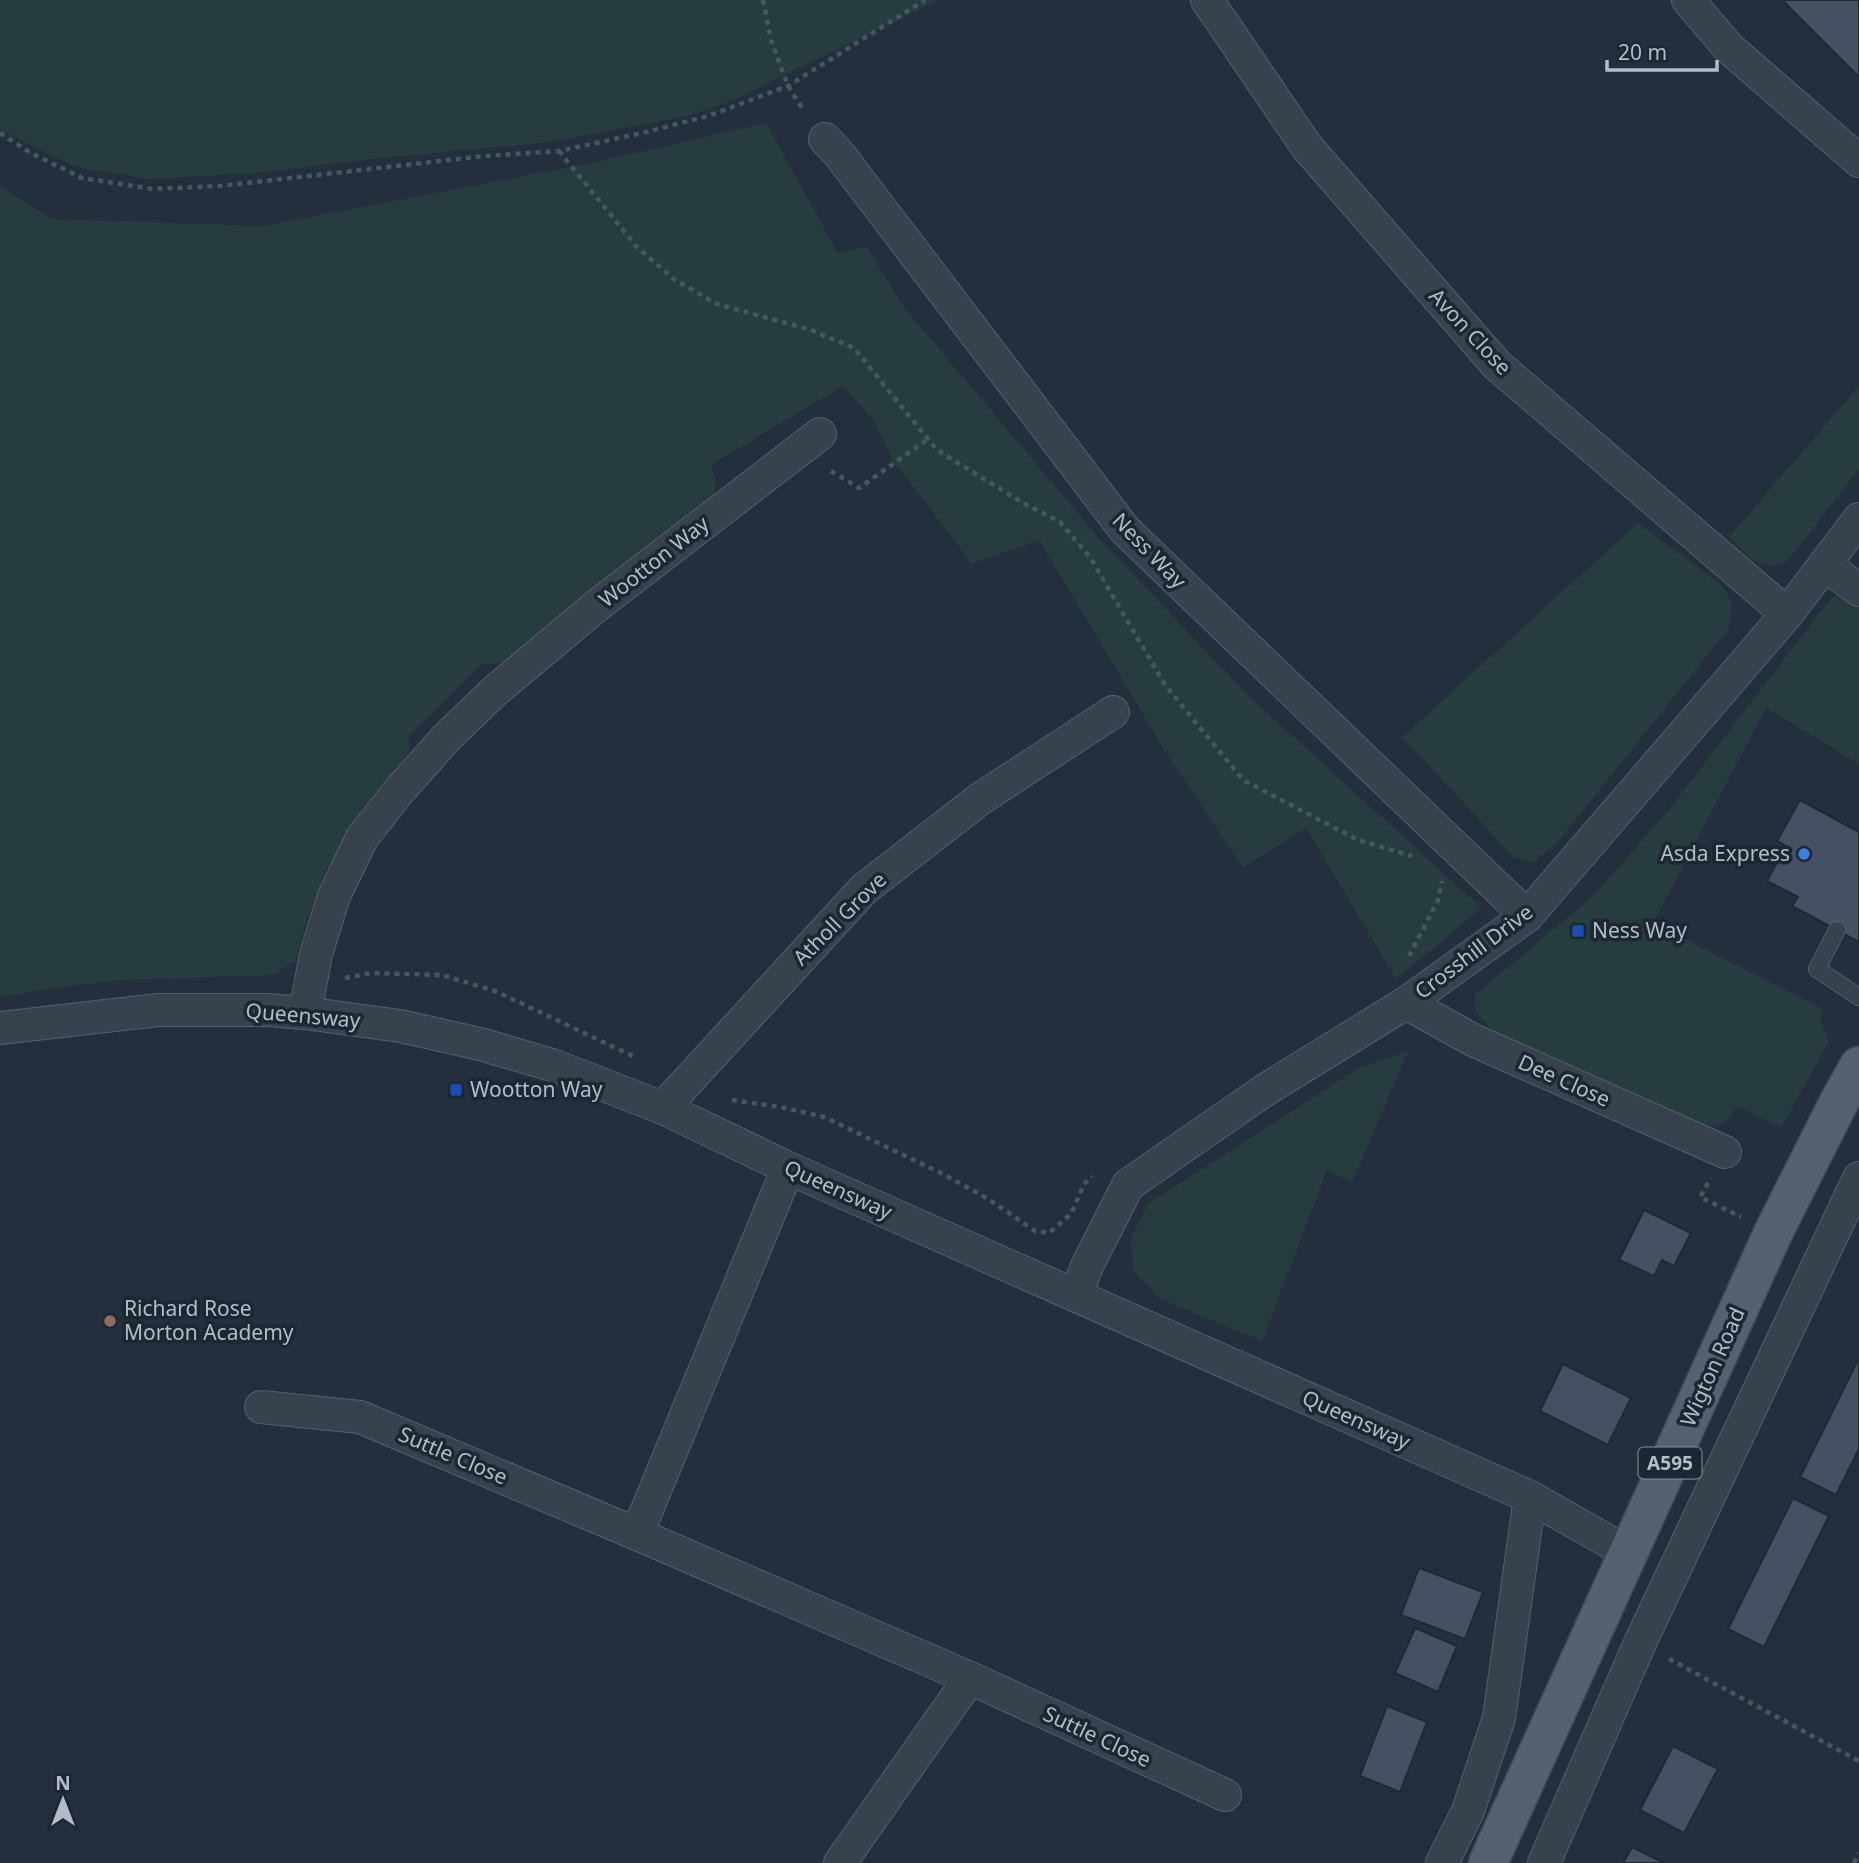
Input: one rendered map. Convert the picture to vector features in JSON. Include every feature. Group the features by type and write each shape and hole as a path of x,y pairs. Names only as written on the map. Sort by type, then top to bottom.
{"main road":[{"name":"Wigton Road","path":"1488,1863 1774,1231 1859,1066"}],"street":[{"name":"Avon Close","path":"1207,0 1307,147 1497,365 1787,614"},
{"path":"1688,0 1729,48 1859,161"},
{"name":"Ness Way","path":"825,139 1125,530 1527,916"},
{"name":"Wootton Way","path":"305,1013 316,954 334,896 362,838 446,738 496,690 599,604 821,434"},
{"name":"Crosshill Drive","path":"1076,1295 1101,1236 1128,1185 1265,1090 1406,1003 1527,916 1787,614 1859,519"},
{"path":"1825,565 1859,590"},
{"name":"Atholl Grove","path":"663,1108 864,889 980,799 1113,712"},
{"name":"Dee Close","path":"1406,1003 1475,1041 1725,1152"},
{"name":"Queensway","path":"0,1028 158,1010 267,1010 400,1026 480,1044 552,1065 663,1108 788,1168 1530,1497 1629,1553"},
{"path":"638,1534 788,1168"},
{"path":"1544,1863 1640,1643 1859,1178"},
{"name":"Suttle Close","path":"261,1407 360,1417 970,1678 1225,1795"},
{"path":"1442,1863 1468,1811 1499,1717 1530,1497"},
{"path":"840,1863 970,1678"}],"lane":[{"path":"1837,930 1817,969 1859,997"}],"path":[{"path":"762,0 771,40 788,86 804,111"},
{"path":"0,133 29,152 82,178 153,189 220,186 485,156 559,151 708,116 788,86 925,0"},
{"path":"825,472 833,471 859,488 928,439"},
{"path":"338,979 371,973 442,975 495,991 638,1059"},
{"path":"732,1100 824,1117 943,1174 987,1198 1035,1231"},
{"path":"1725,1152 1700,1196 1774,1231"},
{"path":"1669,1659 1859,1761"},
{"path":"1854,1863 1859,1853"}],"green space":[{"path":"0,0 939,0 734,100 688,116 550,142 260,173 150,179 76,167 0,130"},
{"path":"766,123 838,253 866,246 904,307 1103,543 1251,698 1482,908 1396,979 1306,828 1243,868 1165,751 1039,540 972,564 895,465 874,421 843,386 711,465 716,482 713,503 504,663 483,664 409,736 409,750 399,769 364,807 325,872 295,961 273,975 126,980 0,997 0,186 52,219 263,226 597,162"},
{"path":"1859,386 1859,469 1788,561 1769,565 1755,561 1729,537"},
{"path":"1638,523 1722,585 1732,603 1728,630 1560,839 1534,862 1514,857 1402,737"},
{"path":"1838,596 1859,603 1859,764 1766,708 1655,919 1658,925 1824,1009 1820,1020 1829,1041 1781,1128 1737,1106 1724,1122 1704,1127 1499,1039 1476,1012 1475,995 1594,895 1667,812 1831,598"},
{"path":"1408,1051 1352,1183 1327,1170 1262,1341 1158,1298 1133,1270 1131,1238 1149,1203 1362,1066"}],"building":[{"path":"1782,0 1859,0 1859,77"},
{"path":"1800,800 1859,832 1859,942 1792,906 1798,897 1767,881 1786,846 1777,841"},
{"path":"1644,1210 1691,1233 1674,1266 1662,1260 1654,1276 1619,1260"},
{"path":"1859,1358 1859,1449 1836,1495 1800,1477"},
{"path":"1563,1364 1631,1398 1608,1445 1540,1411"},
{"path":"1793,1498 1829,1516 1764,1647 1728,1629"},
{"path":"1419,1568 1483,1592 1465,1639 1401,1615"},
{"path":"1415,1628 1457,1646 1438,1692 1395,1673"},
{"path":"1387,1706 1427,1722 1400,1792 1360,1776"},
{"path":"1673,1746 1718,1769 1684,1833 1640,1810"},
{"path":"1632,1847 1664,1863 1623,1863"}],"place":[{"name":"Asda Express","path":"1804,854"},
{"name":"Ness Way","path":"1578,931"},
{"name":"Wootton Way","path":"456,1090"},
{"name":"Richard Rose Morton Academy","path":"110,1321"}]}
